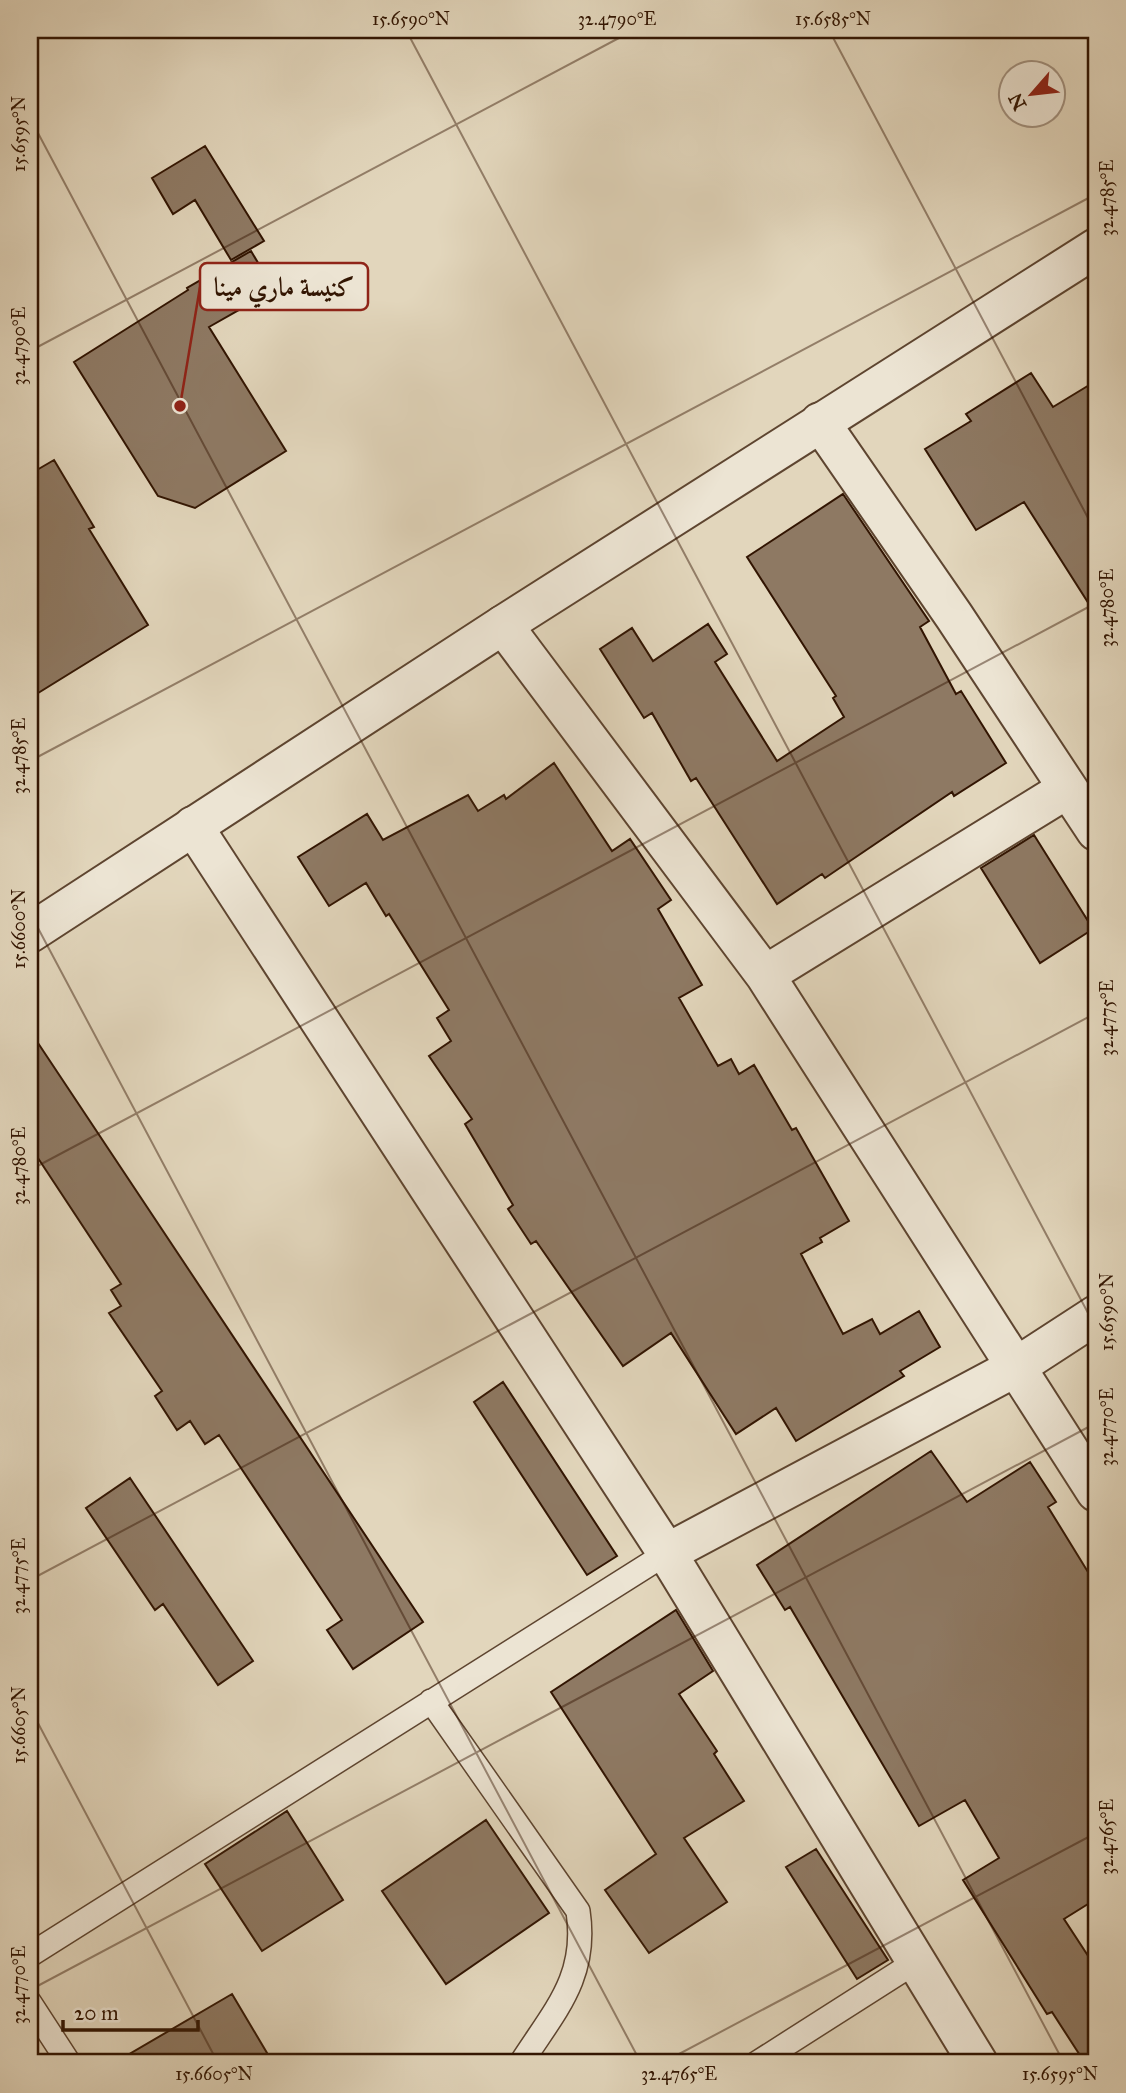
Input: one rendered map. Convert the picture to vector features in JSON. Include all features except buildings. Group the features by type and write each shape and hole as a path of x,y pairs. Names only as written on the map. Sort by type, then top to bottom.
{"street":[{"path":"30,933 503,625 1096,248"},
{"path":"820,422 954,616 1096,831"},
{"path":"503,625 765,975 1096,1492"},
{"path":"765,975 1067,789"},
{"path":"193,827 667,1553 978,2063"},
{"path":"667,1553 1016,1367 1096,1315"}],"lane":[{"path":"30,1955 667,1553"},
{"path":"431,1701 578,1911 582,1937 573,1980 521,2063"},
{"path":"757,2063 917,1961"},
{"path":"30,2003 69,2063"}],"place":[{"name":"كنيسة ماري مينا","path":"180,406"}]}
